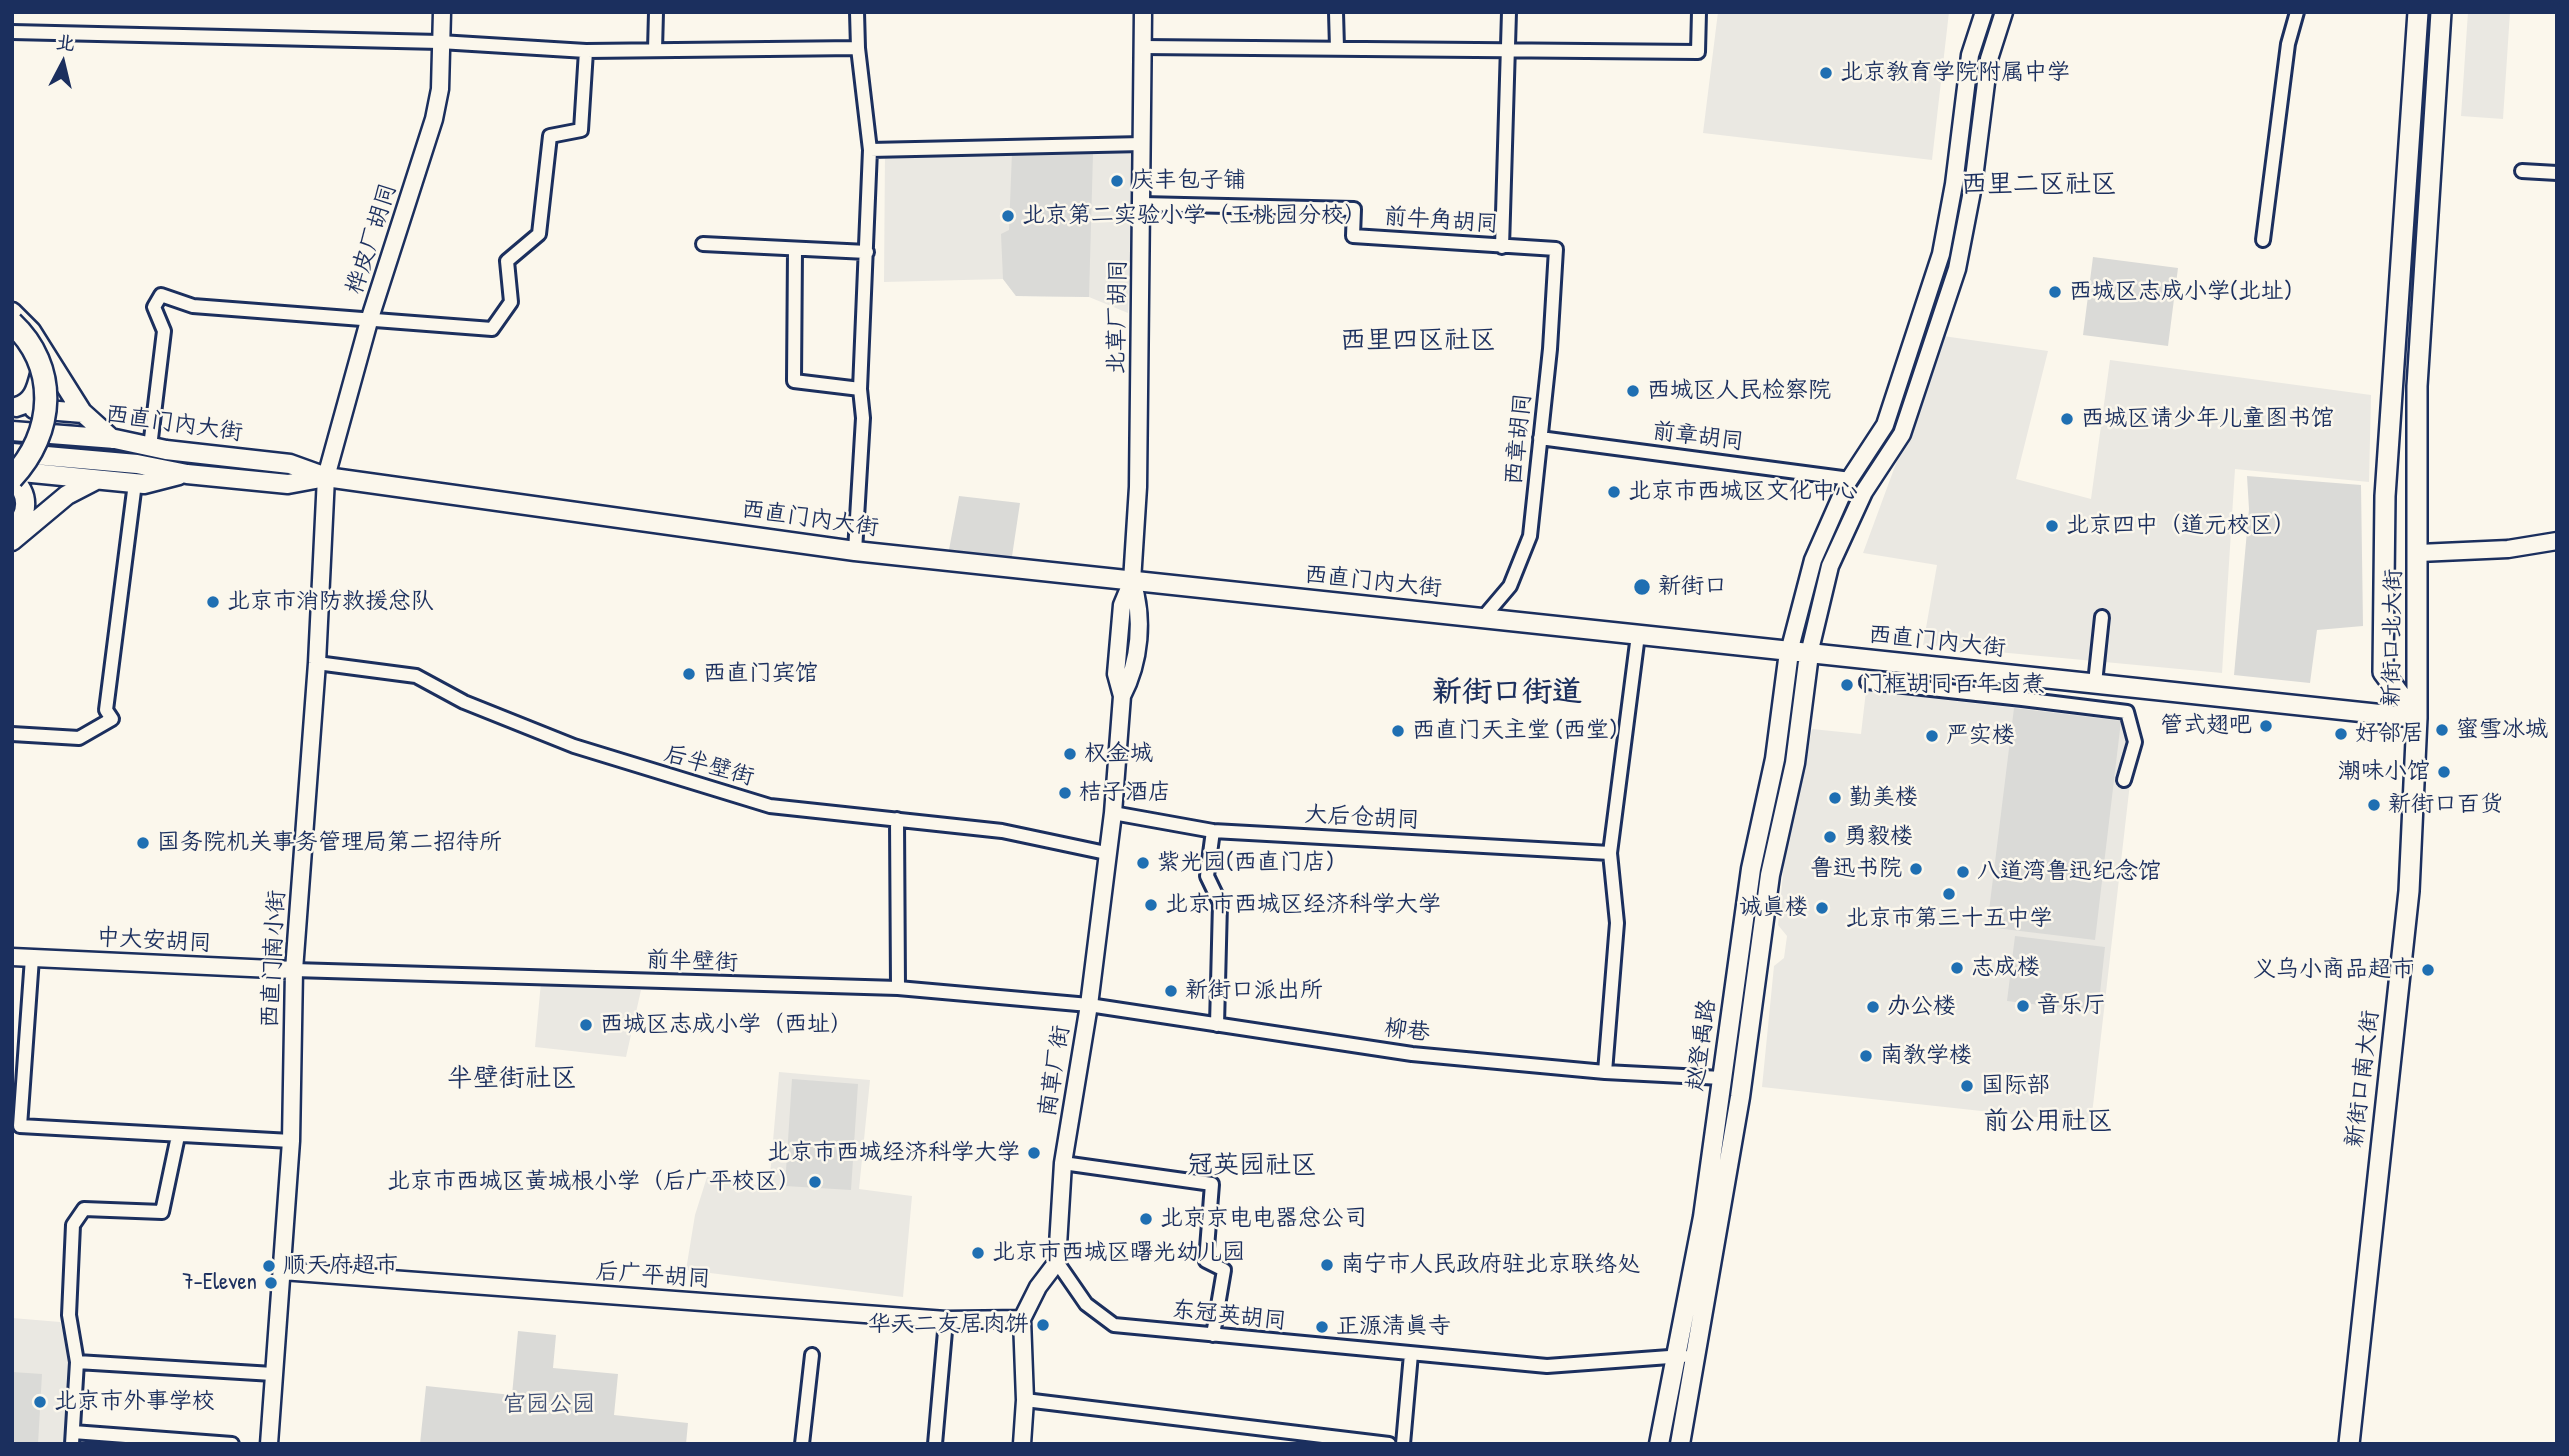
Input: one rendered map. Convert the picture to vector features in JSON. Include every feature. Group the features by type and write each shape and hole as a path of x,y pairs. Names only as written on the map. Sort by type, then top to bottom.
{"highway":[{"path":"12,323 37,355 47,394 41,434 12,478"}],"main road":[{"name":"新街口北大街","path":"2417,718 2383,672 2383,658 2385,496 2418,12"},
{"name":"新街口北大街","path":"2417,718 2417,386 2441,12"},
{"path":"12,312 31,331 83,413 112,439"},
{"path":"12,317 23,328 41,361 33,396 27,404 14,407"},
{"path":"14,407 83,413"},
{"name":"西直门内大街","path":"12,430 112,439 150,447 290,464 326,477 855,551 2417,718"},
{"name":"西直门内大街","path":"12,453 146,465 191,474 288,484 326,477"},
{"path":"12,471 135,483 191,474"},
{"path":"12,478 26,498 21,520 12,529"},
{"path":"12,541 72,491 100,479"},
{"name":"赵登禹路","path":"1679,1444 1685,1356 1751,869 1775,759 1789,652"},
{"name":"赵登禹路","path":"1659,1444 1685,1356 1740,1097 1770,875 1795,763 1809,654"},
{"name":"新街口南大街","path":"2349,1444 2409,891 2417,718"}],"street":[{"name":"桦皮厂胡同","path":"326,477 369,321 434,119 440,89 442,12"},
{"path":"655,51 656,12"},
{"path":"855,551 863,418 860,389 870,150 858,48 857,12"},
{"name":"北草厂胡同","path":"1132,581 1138,487 1143,12"},
{"path":"1336,12 1337,47"},
{"path":"1502,247 1509,12"},
{"path":"1142,47 1698,52 1699,12"},
{"path":"1789,652 1812,560 1850,479 1885,425 1941,254 1954,184 1970,55 1984,12"},
{"path":"1809,654 1830,566 1864,492 1902,434 1957,269 1973,186 1989,59 2004,12"},
{"path":"2263,240 2288,44 2297,12"},
{"path":"12,32 440,42 586,51 858,48"},
{"path":"150,447 164,331 154,307 161,295 193,306 492,329 511,302 507,261 540,234 550,136 581,130 586,51"},
{"path":"870,150 1143,144"},
{"path":"2522,171 2557,173"},
{"name":"前牛角胡同","path":"1142,204 1354,209 1353,236 1556,249"},
{"path":"703,244 867,252"},
{"name":"西章胡同","path":"1482,618 1510,586 1530,536 1550,349 1556,249"},
{"path":"795,250 794,380 860,389"},
{"name":"前章胡同","path":"1540,438 1850,479"},
{"name":"西直门南小街","path":"269,1444 291,1141 294,970 317,663 326,477"},
{"path":"12,734 79,738 112,719 106,710 135,483"},
{"path":"2419,554 2508,549 2557,541"},
{"name":"南草厂街","path":"1058,1262 1063,1163 1089,1005 1113,813 1122,696 1116,674 1122,605 1132,581"},
{"path":"2095,683 2102,617"},
{"path":"1605,1072 1617,923 1610,853 1638,635"},
{"name":"后半壁街","path":"317,663 416,676 464,702 574,746 770,806 1002,831 1106,853"},
{"path":"2022,699 2025,676"},
{"path":"1867,682 2127,712 2135,742 2123,780"},
{"name":"大后仓胡同","path":"1113,813 1213,831 1610,853"},
{"path":"897,819 898,988"},
{"path":"1213,831 1208,876 1220,903 1217,1025"},
{"name":"中大安胡同","path":"12,957 294,970"},
{"path":"32,958 20,1126 291,1141"},
{"name":"前半壁街","path":"294,970 898,988 1089,1005"},
{"name":"柳巷","path":"1089,1005 1412,1054 1605,1072 1722,1078"},
{"path":"178,1136 162,1212 84,1209 73,1225 69,1315 77,1362 72,1438 232,1444"},
{"path":"1063,1163 1212,1184 1206,1261 1224,1270 1213,1335"},
{"path":"1022,1444 1025,1400 1022,1319 1038,1287 1058,1262"},
{"name":"东冠英胡同","path":"1058,1262 1086,1304 1114,1325 1547,1366 1685,1356"},
{"name":"后广平胡同","path":"282,1271 946,1320 1022,1319"},
{"path":"935,1444 946,1320"},
{"path":"1403,1444 1411,1353"},
{"path":"802,1444 812,1355"},
{"path":"77,1362 273,1374"},
{"path":"1025,1400 1389,1444"}],"shaded area":[{"name":"北京教育学院附属中学","path":"1718,12 1949,12 1932,160 1703,133"},
{"path":"2468,12 2510,12 2503,119 2461,116"},
{"name":"北京第二实验小学（玉桃园分校）","path":"1134,149 1128,313 1089,297 1016,296 1003,279 884,282 885,154"},
{"name":"北京四中（道元校区）","path":"1943,336 2048,351 2016,479 2091,499 2110,360 2371,395 2369,482 2235,469 2222,673 1923,645 1937,565 1863,553"},
{"name":"北京市第三十五中学","path":"1866,691 2137,722 2091,1123 1762,1087 1774,966 1784,958 1787,936 1778,925 1784,863 1812,729 1861,734"},
{"name":"西城区志成小学（西址）","path":"541,982 641,990 626,1057 535,1047"},
{"name":"北京市西城区黄城根小学（后广平校区）","path":"779,1072 870,1080 859,1189 912,1196 903,1297 686,1270 695,1215 707,1177 769,1187"},
{"name":"北京市外事学校","path":"12,1318 60,1322 72,1360 65,1444 12,1444"}],"green space":[{"path":"1012,152 1093,154 1089,297 1016,296 1003,279 1001,234 1009,230"},
{"path":"2093,257 2178,268 2168,346 2083,335"},
{"path":"2247,476 2361,485 2363,626 2317,630 2310,683 2234,675 2249,509"},
{"path":"959,496 1020,503 1011,563 948,555"},
{"path":"2014,708 2121,721 2095,940 1987,927"},
{"path":"2015,936 2105,947 2098,1012 2007,1001"},
{"path":"792,1079 858,1084 851,1190 785,1186"},
{"name":"官园公园","path":"518,1331 556,1335 553,1368 618,1374 614,1415 688,1423 686,1444 420,1444 426,1386 512,1395"},
{"path":"12,1372 42,1374 38,1444 12,1444"}],"place":[{"name":"北京教育学院附属中学","path":"1826,73"},
{"name":"庆丰包子铺","path":"1117,181"},
{"name":"北京第二实验小学（玉桃园分校）","path":"1008,216"},
{"name":"西城区志成小学(北址)","path":"2055,292"},
{"name":"西城区人民检察院","path":"1633,391"},
{"name":"西城区请少年儿童图书馆","path":"2067,419"},
{"name":"北京市西城区文化中心","path":"1614,492"},
{"name":"北京四中（道元校区）","path":"2052,526"},
{"name":"新街口","path":"1642,587"},
{"name":"北京市消防救援总队","path":"213,602"},
{"name":"西直门宾馆","path":"689,674"},
{"name":"门框胡同百年卤煮","path":"1847,685"},
{"name":"管式翅吧","path":"2266,726"},
{"name":"蜜雪冰城","path":"2442,730"},
{"name":"西直门天主堂 (西堂)","path":"1398,731"},
{"name":"好邻居","path":"2341,734"},
{"name":"严实楼","path":"1932,736"},
{"name":"权金城","path":"1070,754"},
{"name":"潮味小馆","path":"2444,772"},
{"name":"桔子酒店","path":"1065,793"},
{"name":"勤美楼","path":"1835,798"},
{"name":"新街口百货","path":"2374,805"},
{"name":"勇毅楼","path":"1830,837"},
{"name":"国务院机关事务管理局第二招待所","path":"143,843"},
{"name":"紫光园(西直门店)","path":"1143,863"},
{"name":"鲁迅书院","path":"1916,869"},
{"name":"八道湾鲁迅纪念馆","path":"1963,872"},
{"name":"北京市第三十五中学","path":"1949,894"},
{"name":"北京市西城区经济科学大学","path":"1151,905"},
{"name":"诚真楼","path":"1822,908"},
{"name":"志成楼","path":"1957,968"},
{"name":"义乌小商品超市","path":"2428,970"},
{"name":"新街口派出所","path":"1171,991"},
{"name":"音乐厅","path":"2023,1006"},
{"name":"办公楼","path":"1873,1007"},
{"name":"西城区志成小学（西址）","path":"586,1025"},
{"name":"南教学楼","path":"1866,1056"},
{"name":"国际部","path":"1967,1086"},
{"name":"北京市西城经济科学大学","path":"1034,1153"},
{"name":"北京市西城区黄城根小学（后广平校区）","path":"815,1182"},
{"name":"北京京电电器总公司","path":"1146,1219"},
{"name":"北京市西城区曙光幼儿园","path":"978,1253"},
{"name":"南宁市人民政府驻北京联络处","path":"1327,1265"},
{"name":"顺天府超市","path":"269,1266"},
{"name":"7-Eleven","path":"271,1283"},
{"name":"华天二友居肉饼","path":"1043,1325"},
{"name":"正源清真寺","path":"1322,1327"},
{"name":"北京市外事学校","path":"40,1402"}],"district":[{"name":"西里二区社区","path":"2039,185"},
{"name":"西里四区社区","path":"1418,341"},
{"name":"新街口街道","path":"1507,693"},
{"name":"半壁街社区","path":"512,1079"},
{"name":"前公用社区","path":"2048,1122"},
{"name":"冠英园社区","path":"1252,1166"}]}
